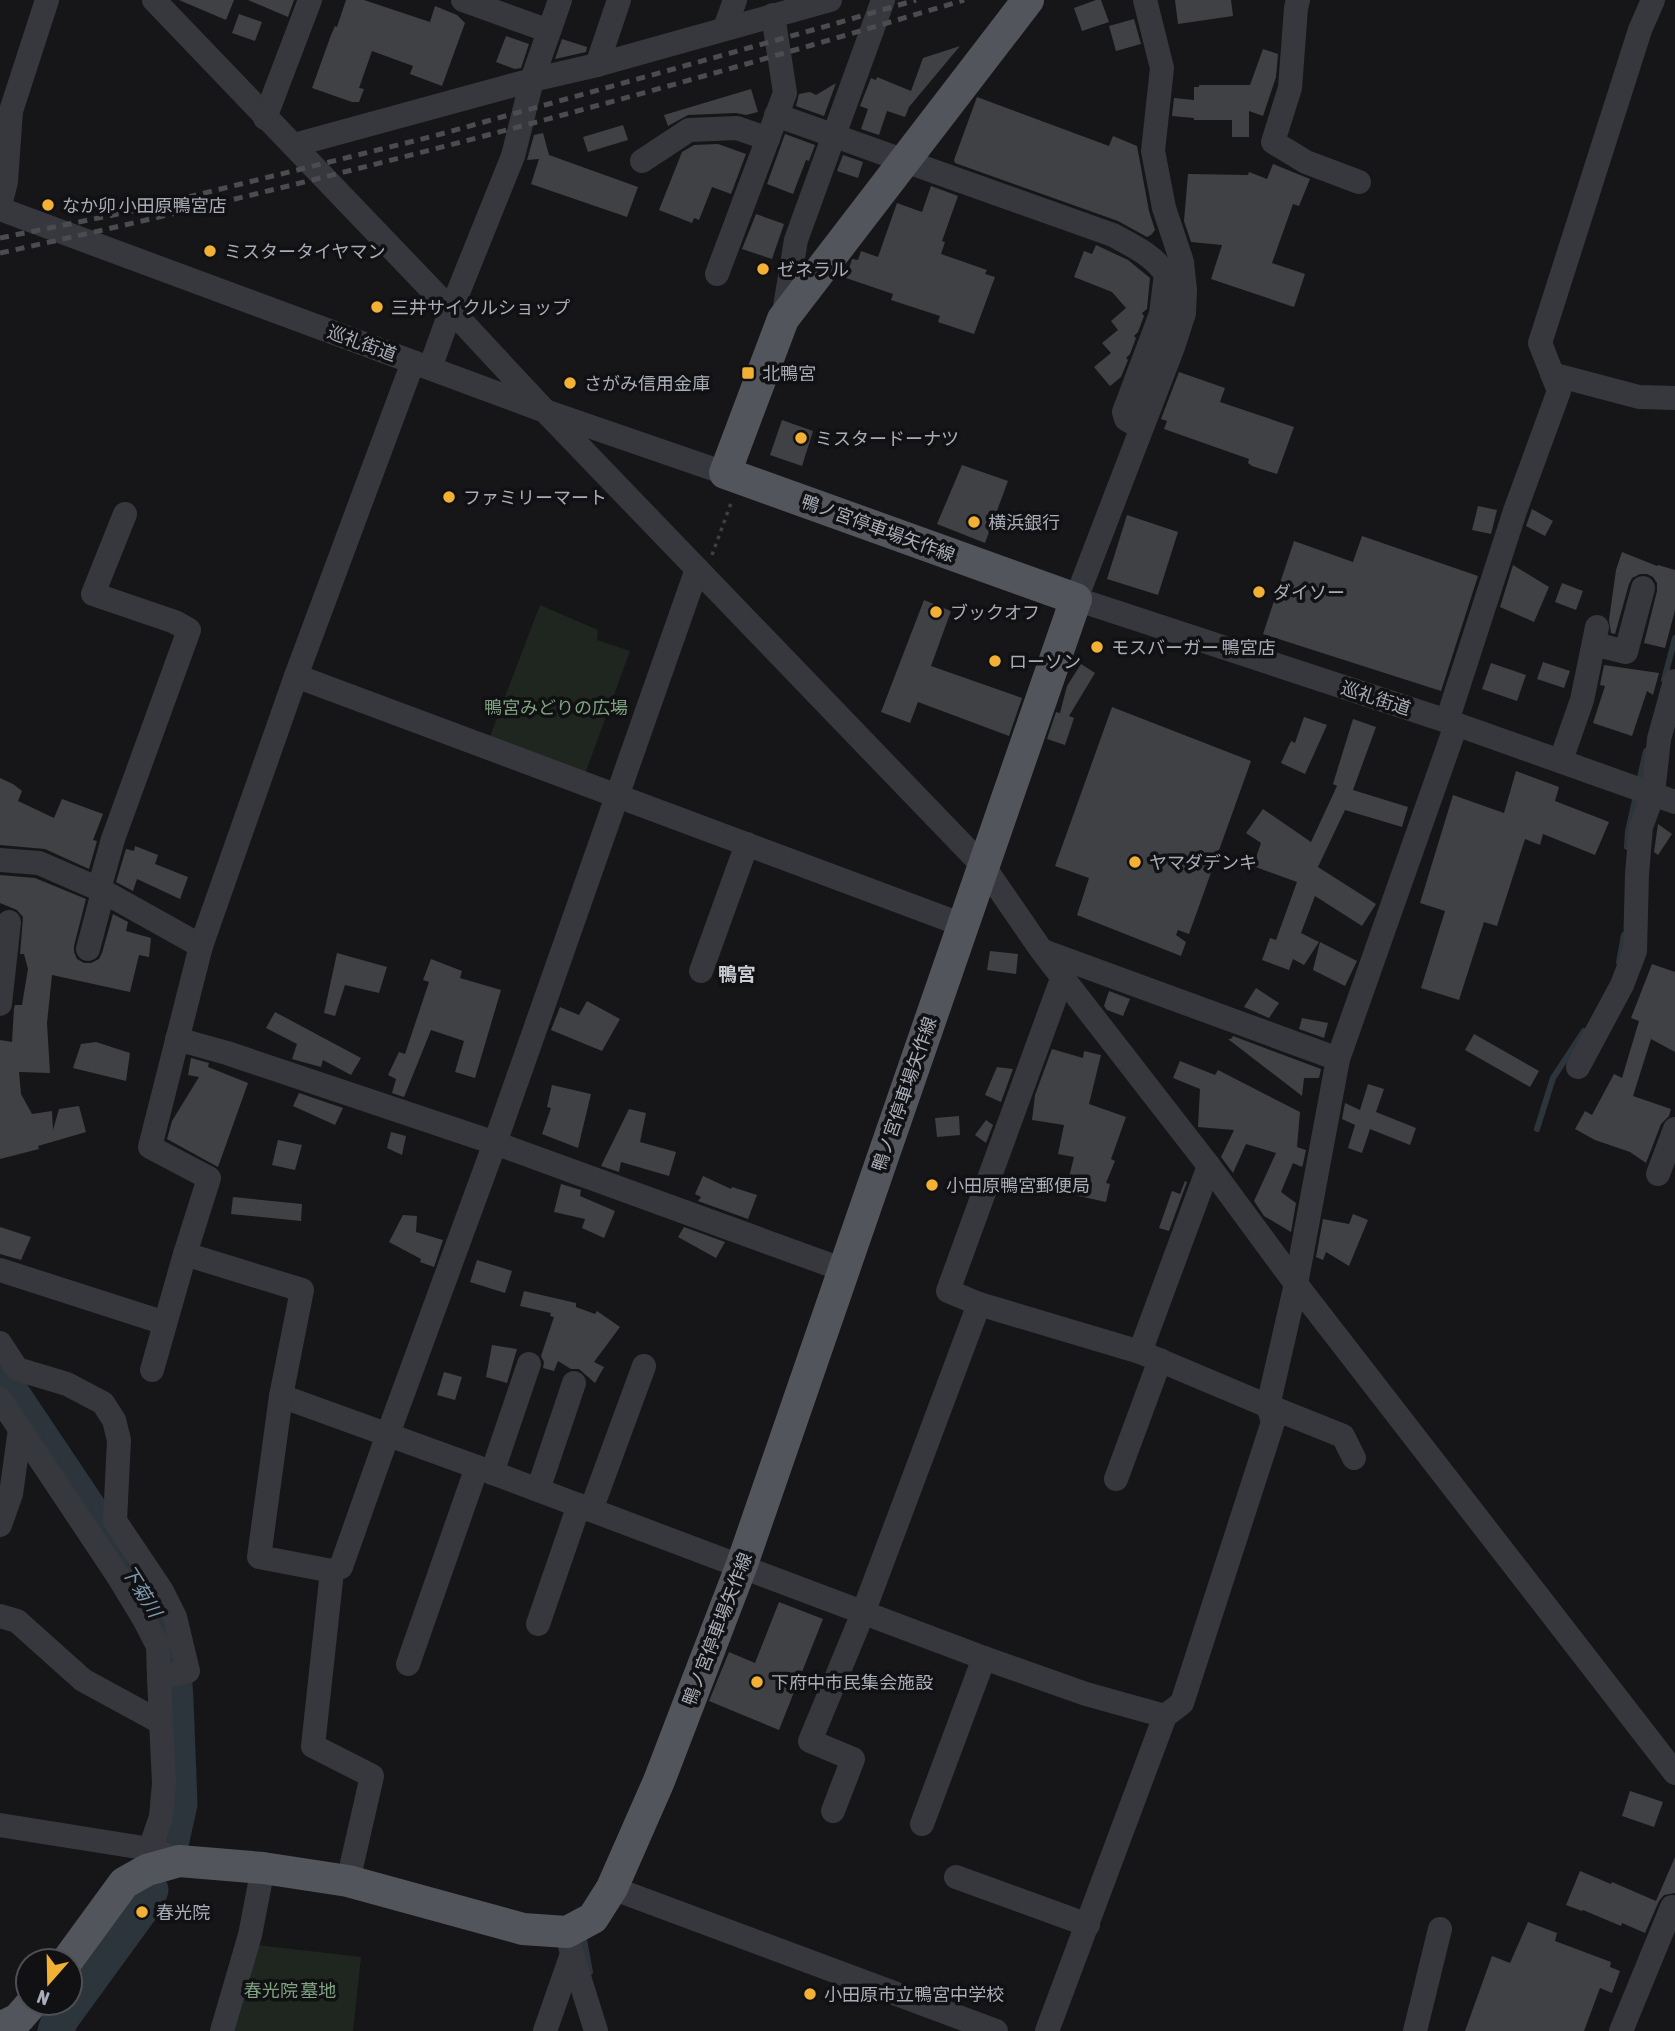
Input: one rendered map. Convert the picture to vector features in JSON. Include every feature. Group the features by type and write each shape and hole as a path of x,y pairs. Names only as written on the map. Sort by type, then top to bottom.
{"main road":[{"path":"732,476 783,319 1028,0"},
{"name":"鴨ノ宮停車場矢作線","path":"569,1943 593,1918 612,1888 659,1782 741,1567 1076,598 732,476"},
{"path":"77,1947 124,1883 147,1870 179,1861 263,1868 348,1881 569,1943"},
{"path":"0,2028 20,2017"}],"street":[{"path":"0,207 6,182 10,111 47,0"},
{"path":"154,0 984,867 1042,951 1675,1773"},
{"path":"265,118 310,0"},
{"path":"463,0 549,31"},
{"path":"152,1370 209,1178 150,1147 201,946 296,676 422,365 451,310 513,156 532,79 561,0"},
{"path":"597,65 619,0"},
{"path":"725,28 735,0"},
{"path":"294,145 532,79 597,65 725,28 777,9 830,0"},
{"path":"783,319 796,240 883,0"},
{"path":"1076,598 1184,313 1182,262 1164,208 1153,151 1161,68 1145,0"},
{"path":"1298,0 1290,88 1273,142 1306,162 1359,182"},
{"path":"1047,2031 1165,1716 1182,1703 1273,1422 1268,1406 1296,1283 1338,1059 1451,723 1515,511 1559,391 1540,343 1640,30 1653,0"},
{"path":"717,274 785,93 777,9"},
{"path":"776,115 1113,235 1160,265 1166,274 1161,314 1124,412 1126,419 1141,428"},
{"path":"642,161 689,130 737,128 768,139"},
{"name":"巡礼街道","path":"0,207 545,411 732,476"},
{"path":"1552,374 1639,397 1675,398"},
{"path":"88,949 113,839 189,630 175,622 93,594 125,514"},
{"path":"185,1254 302,1290 281,1396 259,1557 332,1571 341,1567 701,573"},
{"path":"1561,760 1582,700 1596,635 1626,652 1643,588"},
{"name":"巡礼街道","path":"1076,598 1561,760 1664,798"},
{"path":"296,676 963,925"},
{"path":"1578,1067 1622,985 1635,951 1641,827 1664,798 1659,739 1675,681"},
{"path":"701,971 747,844"},
{"path":"0,860 39,863 101,890 201,946"},
{"path":"0,1004 9,922"},
{"path":"1042,951 1338,1059"},
{"path":"1063,976 948,1291 979,1304 1150,1356 1343,1436 1354,1458"},
{"path":"177,1039 227,1053 495,1143 844,1270"},
{"path":"1658,1174 1675,1129"},
{"path":"1116,1479 1150,1356 1209,1166"},
{"path":"0,1270 165,1323"},
{"path":"833,1811 853,1759 810,1741 863,1613 979,1304"},
{"path":"0,1343 17,1369 67,1384 103,1403 114,1420 119,1440 115,1521 162,1591 175,1616 188,1671 159,1678"},
{"path":"408,1664 529,1364"},
{"path":"538,1624 644,1366"},
{"path":"538,1490 574,1384"},
{"path":"281,1396 1086,1695 1165,1716"},
{"path":"0,1399 118,1576 158,1646 164,1783 161,1817 150,1849"},
{"path":"0,1525 11,1494 20,1429"},
{"path":"332,1571 313,1746 372,1776 348,1881"},
{"path":"0,1616 17,1622 83,1679 160,1722"},
{"path":"922,1824 984,1658"},
{"path":"0,1825 150,1849 179,1861"},
{"path":"222,2031 250,1935 263,1868"},
{"path":"956,1877 1088,1925"},
{"path":"612,1888 996,2031"},
{"path":"1621,2031 1672,1907"},
{"path":"1415,2031 1440,1929"},
{"path":"545,2031 569,1943"},
{"path":"569,1943 596,2031"}],"path":[{"path":"701,573 732,476"}],"green space":[{"name":"鴨宮みどりの広場","path":"540,605 598,630 597,640 630,651 585,774 489,739"},
{"name":"春光院 墓地","path":"257,1945 361,1957 353,2031 232,2031"}],"building":[{"path":"179,0 234,0 226,20"},
{"path":"248,0 294,0 288,17"},
{"path":"346,0 364,0 430,22 435,6 457,15 465,23 442,86 410,74 413,66 372,51 359,88 364,89 359,102 312,88"},
{"path":"1101,0 1109,22 1082,31 1074,8"},
{"path":"1175,0 1231,0 1233,16 1178,24"},
{"path":"239,14 262,22 255,41 232,33"},
{"path":"1134,19 1141,44 1116,51 1109,26"},
{"path":"506,36 529,44 521,68 515,69 496,62"},
{"path":"562,39 587,47 586,52 555,59"},
{"path":"960,46 909,107 905,117 887,111 879,135 861,129 868,109 860,106 871,78 876,80 877,77 911,91 923,58"},
{"path":"1263,49 1278,54 1276,77 1263,116 1249,111 1249,137 1232,137 1232,120 1194,120 1172,116 1174,98 1194,100 1194,87 1199,85 1250,85"},
{"path":"836,83 824,116 796,106 799,94 810,92 816,95"},
{"path":"751,89 758,112 746,115 688,115 668,126 664,115"},
{"path":"977,97 1109,146 1113,136 1137,146 1155,230 1147,237 1118,221 955,163"},
{"path":"623,125 628,140 588,152 583,137"},
{"path":"543,133 549,155 638,187 627,217 531,184 539,159 527,160 534,135"},
{"path":"785,134 815,145 793,194 767,184"},
{"path":"718,144 746,154 731,194 712,187 699,220 694,218 692,223 659,210 682,152 694,145"},
{"path":"843,155 863,162 858,178 837,171"},
{"path":"1273,164 1310,179 1299,206 1293,204 1272,263 1305,274 1294,307 1211,279 1222,245 1191,242 1184,221 1188,174 1248,175 1249,172 1267,179"},
{"path":"931,186 958,196 942,241 945,242 941,254 987,270 985,274 995,277 974,334 938,322 940,316 891,300 893,294 846,278 852,259 858,260 861,251 878,257 897,203 922,212"},
{"path":"756,214 784,224 772,259 742,249"},
{"path":"1096,245 1128,260 1150,278 1147,309 1142,313 1144,316 1134,336 1136,338 1126,358 1128,360 1121,377 1110,386 1094,367 1111,353 1102,343 1118,330 1111,321 1126,308 1112,292 1074,277 1084,251 1092,254"},
{"path":"1179,372 1225,388 1220,402 1294,427 1277,474 1252,466 1248,463 1249,459 1164,429 1167,421 1161,419"},
{"path":"782,420 813,431 802,466 770,455"},
{"path":"962,465 1008,481 985,543 937,524"},
{"path":"1478,506 1497,510 1491,534 1472,530"},
{"path":"1532,509 1553,521 1545,536 1526,526"},
{"path":"1127,515 1178,532 1158,595 1107,579"},
{"path":"1362,536 1478,576 1441,691 1263,634 1294,541 1353,562"},
{"path":"1622,552 1675,570 1675,610 1665,648 1644,643 1657,591 1657,583 1647,574 1632,578 1615,634 1611,633 1609,620 1616,570"},
{"path":"1513,565 1549,587 1534,622 1500,607"},
{"path":"1562,583 1583,591 1576,610 1555,602"},
{"path":"924,600 951,611 931,666 1022,698 1009,736 918,702 910,723 881,712"},
{"path":"1543,662 1570,671 1564,688 1537,679"},
{"path":"1491,663 1526,675 1517,701 1482,689"},
{"path":"1081,664 1095,673 1069,716 1074,718 1065,745 1047,739 1056,712 1060,713 1067,686"},
{"path":"1604,665 1659,673 1653,695 1647,691 1632,736 1593,723 1605,686 1600,685"},
{"path":"1112,707 1251,761 1189,934 1178,930 1176,935 1186,942 1181,956 1077,915 1089,878 1055,866"},
{"path":"1304,717 1327,725 1305,774 1281,763 1291,741 1295,743"},
{"path":"1353,719 1376,727 1353,790 1408,807 1402,827 1345,810 1318,867 1376,904 1362,926 1315,896 1301,933 1319,942 1304,965 1293,959 1289,970 1262,960 1270,938 1276,940 1297,882 1253,866 1261,843 1246,833 1263,809 1311,842 1337,786 1333,784"},
{"path":"1516,771 1559,787 1555,801 1609,822 1595,855 1543,834 1540,845 1525,839 1497,926 1484,922 1459,1000 1421,988 1445,911 1420,903 1453,795 1504,813"},
{"path":"0,778 22,791 18,801 54,818 62,799 103,814 93,840 97,841 89,869 45,849 0,845"},
{"path":"1658,824 1672,834 1658,855 1654,852"},
{"path":"135,846 158,855 155,864 188,877 180,899 137,879 133,891 116,882 126,849 134,851"},
{"path":"0,875 35,878 86,899 74,946 77,959 84,963 99,959 113,914 128,922 126,931 151,938 149,957 139,955 130,992 52,975 47,1023 50,1073 19,1072 21,1094 32,1114 52,1111 53,1130 59,1109 79,1106 86,1132 38,1146 39,1149 0,1159 0,1040 12,1042 14,1008 15,1005 22,1005 28,969 24,954 20,954 23,917 17,910 0,903"},
{"path":"1320,942 1357,961 1345,986 1313,970"},
{"path":"990,951 1018,954 1016,974 987,970"},
{"path":"337,953 387,967 379,993 345,985 335,1016 324,1013"},
{"path":"431,959 462,971 460,978 501,990 475,1078 455,1072 464,1041 431,1030 404,1097 392,1093 396,1079 388,1075 399,1052 405,1054 429,982 423,980"},
{"path":"1652,964 1675,972 1675,1052 1651,1039 1633,1096 1671,1109 1669,1116 1661,1124 1646,1163 1630,1152 1595,1140 1575,1129 1585,1111 1592,1115 1614,1074 1622,1078 1639,1021 1631,1018"},
{"path":"1256,988 1279,1003 1269,1018 1244,1007"},
{"path":"1109,991 1130,999 1123,1016 1107,1010 1104,1006"},
{"path":"587,1001 620,1019 602,1051 551,1030 560,1007 579,1015"},
{"path":"275,1012 361,1058 351,1075 323,1060 321,1067 292,1059 297,1044 266,1028"},
{"path":"1302,1018 1328,1023 1324,1038 1299,1029"},
{"path":"1474,1034 1539,1071 1530,1087 1465,1050"},
{"path":"1233,1036 1321,1069 1319,1078 1304,1078 1302,1096 1228,1039"},
{"path":"96,1042 130,1053 126,1081 73,1068 81,1044"},
{"path":"1052,1049 1083,1058 1084,1051 1101,1055 1089,1104 1126,1117 1111,1159 1115,1161 1106,1183 1110,1184 1106,1202 1065,1193 1074,1157 1058,1154 1064,1125 1032,1120 1035,1095"},
{"path":"191,1058 209,1063 208,1067 248,1083 218,1167 167,1139 172,1121 199,1077 188,1075"},
{"path":"1180,1061 1215,1075 1218,1070 1300,1112 1297,1147 1306,1150 1303,1164 1302,1167 1293,1163 1281,1192 1296,1203 1291,1232 1264,1216 1254,1201 1276,1153 1246,1144 1233,1173 1221,1157 1234,1130 1198,1127 1200,1089 1173,1078"},
{"path":"997,1067 1013,1069 1001,1102 985,1095"},
{"path":"1368,1084 1384,1089 1376,1112 1416,1128 1410,1145 1370,1129 1362,1153 1348,1148 1355,1125 1342,1119 1345,1103 1360,1110"},
{"path":"552,1085 591,1094 578,1148 542,1134 551,1108 547,1107"},
{"path":"299,1093 343,1108 335,1125 293,1106"},
{"path":"629,1109 646,1113 640,1142 676,1152 669,1176 621,1162 619,1172 601,1166"},
{"path":"959,1116 960,1135 937,1137 935,1118"},
{"path":"986,1120 993,1125 986,1143 975,1135"},
{"path":"391,1132 406,1136 402,1155 387,1148"},
{"path":"278,1140 302,1145 295,1170 272,1165"},
{"path":"703,1176 731,1189 732,1187 757,1195 748,1219 698,1201 701,1197 695,1194"},
{"path":"1185,1181 1187,1182 1169,1231 1159,1228 1172,1191 1180,1194"},
{"path":"561,1184 581,1190 580,1196 615,1211 604,1238 582,1228 585,1219 554,1212"},
{"path":"233,1197 302,1204 301,1221 231,1214"},
{"path":"1353,1214 1368,1220 1349,1266 1326,1252 1323,1260 1316,1257 1323,1219 1349,1224"},
{"path":"403,1215 417,1216 416,1232 443,1240 434,1267 420,1262 421,1259 389,1242"},
{"path":"0,1227 31,1237 21,1260 0,1254"},
{"path":"684,1227 725,1242 716,1258 678,1237"},
{"path":"477,1260 512,1271 505,1293 470,1282"},
{"path":"524,1291 576,1303 576,1307 595,1314 597,1311 620,1327 594,1362 604,1367 595,1383 579,1369 571,1369 558,1361 554,1371 543,1368 541,1356 554,1317 550,1316 551,1313 520,1306"},
{"path":"492,1345 517,1349 507,1383 486,1377"},
{"path":"444,1372 462,1377 455,1400 437,1395"},
{"name":"下府中市民集会施設","path":"779,1602 823,1619 779,1730 709,1701 729,1652 755,1663"},
{"path":"1630,1791 1663,1802 1654,1827 1622,1816"},
{"path":"1675,1857 1675,1893 1664,1895 1659,1901 1645,1933 1566,1905 1580,1871 1656,1901"},
{"path":"1528,1922 1557,1933 1555,1941 1611,1962 1610,1967 1620,1971 1612,1993 1600,1988 1584,2031 1465,2031 1492,1956 1510,1963"}],"waterway":[{"path":"1664,680 1675,638"},
{"path":"1639,782 1646,751"},
{"path":"1627,847 1636,796"},
{"path":"1619,962 1624,935"},
{"path":"1537,1129 1553,1078 1584,1031"},
{"name":"下菊川","path":"0,1377 158,1613 172,1653 175,1700 179,1804 171,1840"},
{"name":"下菊川","path":"56,2031 60,2019 143,1905 150,1890"},
{"path":"583,1934 590,1972"}],"railway":[{"path":"0,238 128,212 434,136 916,0"},
{"path":"0,253 243,197 485,136 964,0"}],"place":[{"name":"なか卯 小田原鴨宮店","path":"48,205"},
{"name":"ミスタータイヤマン","path":"210,251"},
{"name":"ゼネラル","path":"763,269"},
{"name":"三井サイクルショップ","path":"377,307"},
{"name":"北鴨宮","path":"748,373"},
{"name":"さがみ信用金庫","path":"570,383"},
{"name":"ミスタードーナツ","path":"801,438"},
{"name":"ファミリーマート","path":"449,497"},
{"name":"横浜銀行","path":"974,522"},
{"name":"ダイソー","path":"1259,592"},
{"name":"ブックオフ","path":"936,612"},
{"name":"モスバーガー 鴨宮店","path":"1097,647"},
{"name":"ローソン","path":"995,661"},
{"name":"ヤマダデンキ","path":"1135,862"},
{"name":"小田原鴨宮郵便局","path":"932,1185"},
{"name":"下府中市民集会施設","path":"757,1682"},
{"name":"春光院","path":"142,1912"},
{"name":"小田原市立鴨宮中学校","path":"810,1994"}],"district":[{"name":"鴨宮","path":"737,974"}]}
